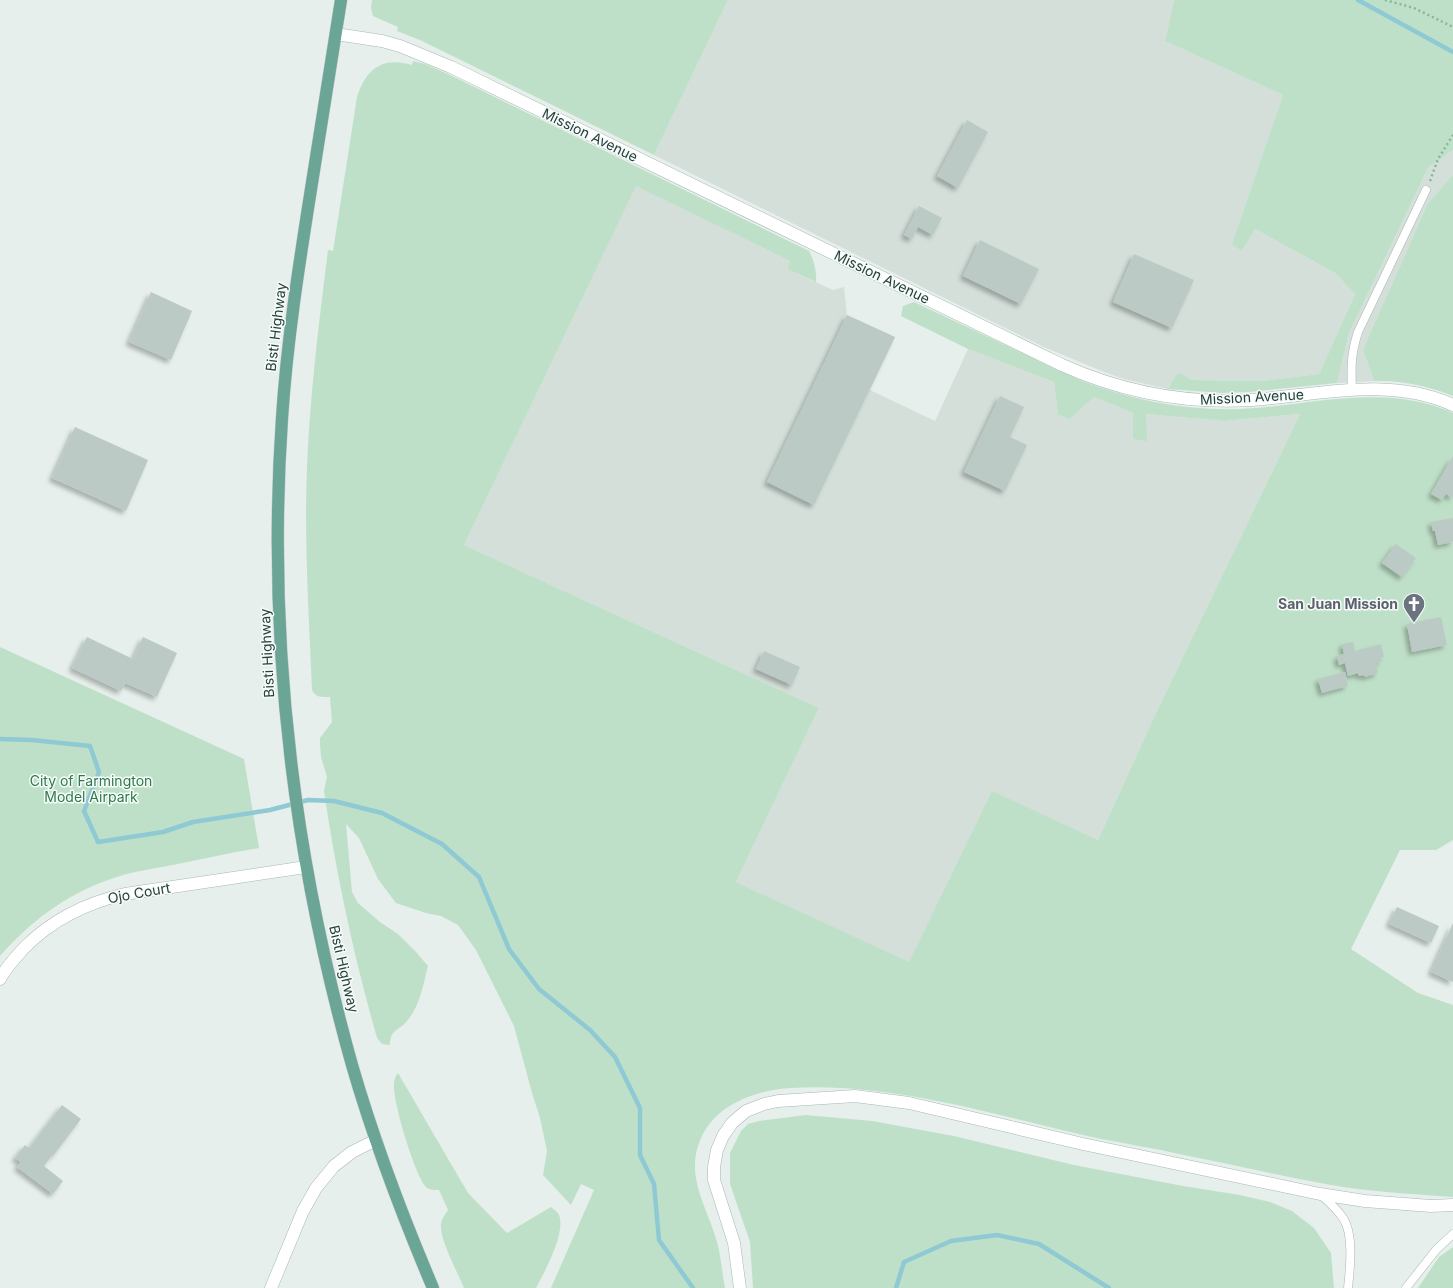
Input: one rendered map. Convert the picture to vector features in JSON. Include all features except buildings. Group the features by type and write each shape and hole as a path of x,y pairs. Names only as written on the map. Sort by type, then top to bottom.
{"main road":[{"name":"Bisti Highway","path":"342,0 298,275 286,374 279,473 278,544 281,650 293,775 306,867 318,930 333,993 353,1067 376,1140 433,1288"}],"street":[{"name":"Mission Avenue","path":"336,34 394,44 444,64 1062,364 1119,386 1157,395 1196,400 1252,400 1352,390 1403,390 1428,395 1453,404"},
{"name":"Ojo Court","path":"0,979 11,962 37,936 67,915 106,898 306,867"},
{"path":"740,1288 734,1243 714,1180 714,1167 717,1150 723,1136 732,1122 746,1111 764,1104 778,1101 855,1096 909,1103 1083,1144 1320,1194 1365,1201 1431,1206 1453,1205"},
{"path":"271,1288 303,1210 316,1188 334,1166 352,1152 376,1140"}],"lane":[{"path":"1352,390 1352,350 1358,332 1426,190"},
{"path":"1320,1194 1336,1208 1344,1219 1350,1238 1348,1288"},
{"path":"1406,1288 1436,1250 1453,1234"}],"path":[{"path":"1385,0 1414,8 1453,26"},
{"path":"1426,190 1438,160 1453,135"}],"shaded area":[{"path":"728,0 1174,0 1165,41 1283,95 1233,245 1242,251 1255,229 1335,273 1355,294 1319,374 1262,381 1192,380 1180,373 1176,375 1168,389 1124,379 1044,347 654,155"},
{"path":"1453,150 1453,176 1363,350 1374,381 1337,383 1349,333 1428,168"},
{"path":"636,185 790,261 787,269 833,290 844,287 847,315 895,337 870,390 935,421 968,349 1054,382 1058,415 1070,419 1094,397 1133,413 1133,438 1146,414 1224,421 1300,414 1155,715 1098,840 992,792 909,963 736,882 819,708 464,545"}],"green space":[{"path":"372,0 728,0 654,155 420,40 397,31 398,27 373,16 371,8"},
{"path":"1174,0 1453,0 1453,150 1428,168 1349,333 1337,383 1248,392 1222,393 1168,389 1176,375 1180,373 1192,380 1262,381 1319,374 1355,294 1335,273 1255,229 1242,251 1232,245 1283,95 1165,41"},
{"path":"413,61 425,64 448,74 809,251 815,266 816,282 787,269 790,261 636,186 464,545 819,708 736,882 909,962 992,791 1098,840 1155,715 1300,414 1224,421 1146,414 1147,441 1133,439 1133,413 1094,397 1070,419 1058,415 1054,382 968,349 901,316 903,306 914,302 1082,381 1120,394 1160,403 1199,408 1240,409 1347,398 1374,397 1401,399 1427,404 1453,413 1453,840 1436,850 1400,850 1351,949 1418,993 1453,1005 1453,1197 1377,1191 1312,1181 1101,1139 947,1103 908,1096 869,1090 830,1088 778,1089 738,1101 716,1116 701,1138 696,1152 696,1178 720,1253 725,1288 551,1288 594,1190 581,1184 571,1205 543,1175 547,1151 540,1118 514,1026 476,950 458,925 441,916 426,913 396,903 378,879 359,838 346,824 352,892 358,903 380,922 398,934 428,966 415,1009 404,1024 393,1033 390,1040 390,1045 382,1044 377,1038 346,915 324,791 327,777 321,757 320,738 332,722 330,697 317,696 312,690 306,551 307,467 318,331 328,250 333,251 357,97 361,87 370,72 377,67 392,62 412,65"},
{"path":"1453,176 1453,396 1414,384 1374,381 1363,350 1428,204"},
{"name":"City of Farmington Model Airpark","path":"0,647 244,759 259,848 132,873 92,886 77,893 49,911 23,932 0,956"},
{"path":"398,1073 468,1193 507,1233 551,1207 557,1212 560,1223 560,1232 554,1252 536,1288 464,1288 446,1247 441,1230 442,1220 448,1210 439,1190 429,1189 420,1178 400,1121 394,1085 395,1077"},
{"path":"806,1115 872,1121 954,1136 1074,1165 1183,1186 1240,1195 1270,1202 1292,1211 1314,1228 1331,1253 1334,1288 753,1288 750,1242 730,1184 730,1153 741,1131 748,1124 759,1121"},
{"path":"1453,1247 1453,1288 1418,1288 1439,1257"}],"waterway":[{"path":"1358,0 1453,52"},
{"path":"0,739 32,740 90,746 99,772 84,811 98,842 163,832 193,822 270,810 308,800 334,801 382,813 442,844 479,877 509,949 539,989 590,1030 615,1057 640,1108 640,1155 654,1184 659,1240 693,1288"},
{"path":"896,1288 904,1262 951,1241 997,1235 1039,1244 1109,1288"}],"place":[{"name":"San Juan Mission","path":"1414,624"}]}
